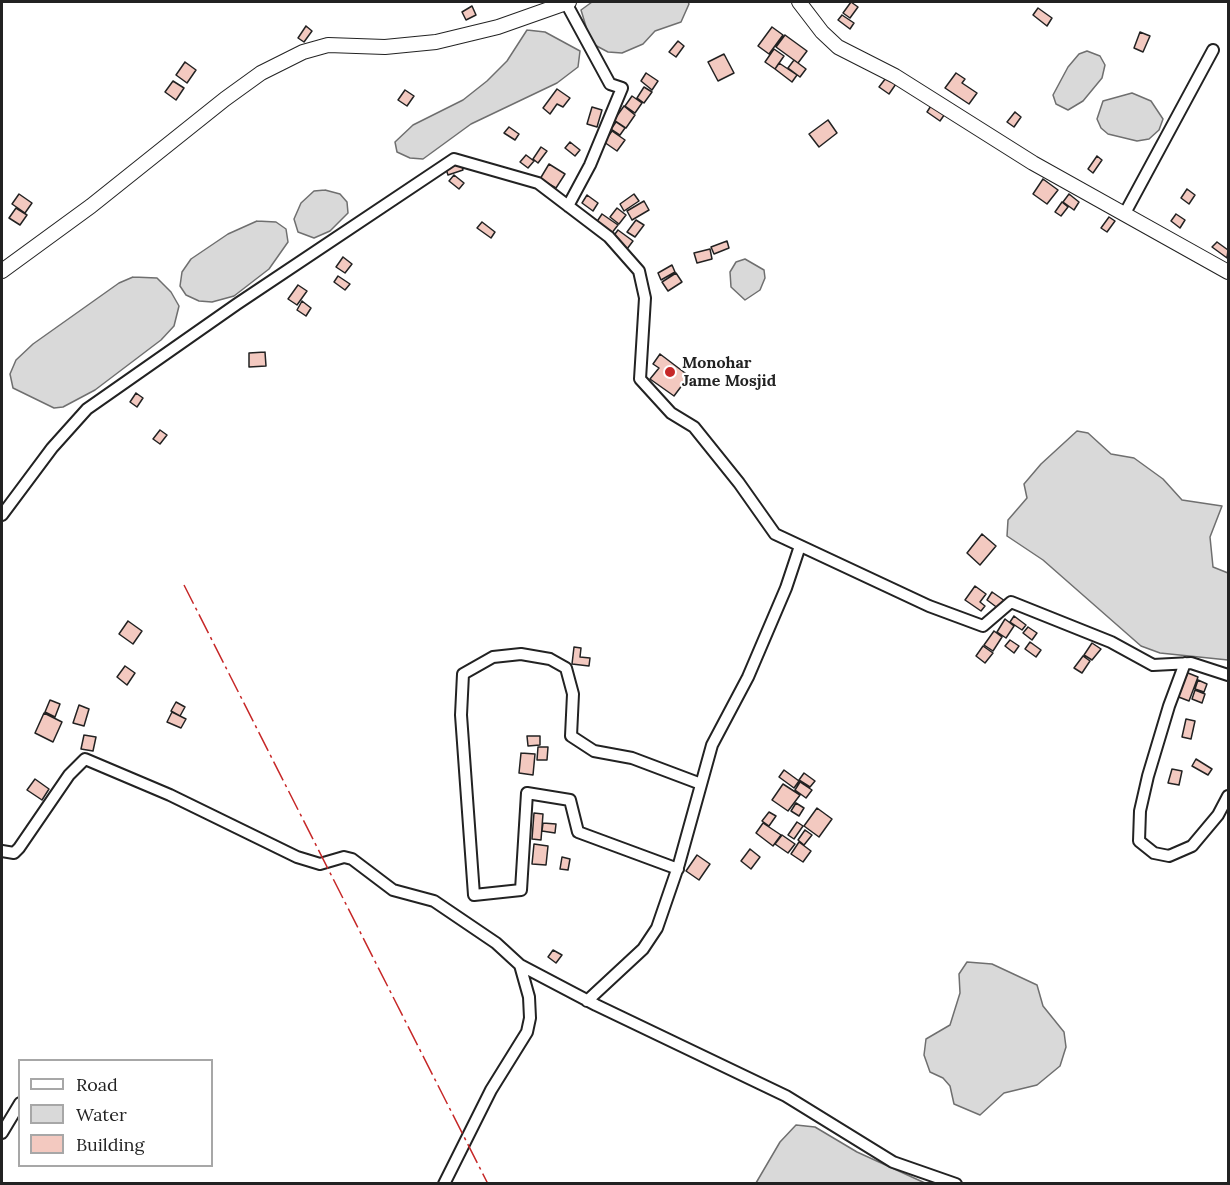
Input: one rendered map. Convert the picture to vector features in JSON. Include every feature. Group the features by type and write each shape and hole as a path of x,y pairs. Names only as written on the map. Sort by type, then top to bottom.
{"street":[{"path":"2,271 90,206 225,99 261,73 303,52 328,45 385,47 436,42 498,27 567,2 610,84 622,88 590,165 568,206"},
{"path":"799,2 822,32 838,47 895,76 1033,163 1228,272"},
{"path":"1125,213 1213,50"},
{"path":"2,515 52,448 87,409 237,304 454,159 538,183 609,237 639,271 645,298 640,379 671,413 694,427 740,483 775,534 929,606 983,626 1011,602 1111,642 1153,665 1185,663 1228,675"},
{"path":"587,1000 643,949 657,928 678,869 712,745 748,677 786,588 800,546"},
{"path":"678,869 578,832 570,801 527,793 521,890 474,895 461,715 463,674 493,657 522,654 550,658 566,668 573,694 571,736 594,751 632,758 700,784"},
{"path":"1185,663 1169,706 1148,776 1140,811 1139,842 1154,853 1169,856 1192,846 1218,815 1228,796"},
{"path":"2,851 14,853 19,848 69,775 85,759 170,795 297,857 320,864 344,857 352,859 393,890 435,901 496,944 520,965 786,1096 893,1162 956,1184"},
{"path":"444,1184 491,1090 527,1032 530,1018 529,997 520,965"},
{"path":"2,1133 18,1105"}],"water":[{"path":"592,2 688,2 689,4 681,22 655,31 643,44 622,53 608,52 591,43 581,10"},
{"path":"527,30 545,32 580,51 578,67 557,83 471,124 423,159 410,158 397,152 395,142 413,125 463,100 487,81 507,61"},
{"path":"1087,51 1100,56 1105,65 1102,78 1083,101 1068,110 1056,104 1053,95 1068,67 1079,54"},
{"path":"1132,93 1151,101 1163,119 1159,130 1149,139 1137,141 1108,134 1101,128 1097,119 1103,101"},
{"path":"325,190 340,194 347,202 348,213 330,231 314,238 298,232 294,219 301,203 314,191"},
{"path":"257,221 276,222 286,229 288,242 269,269 234,296 212,302 199,301 186,295 180,286 182,272 191,259 228,234"},
{"path":"745,259 764,270 765,278 760,290 745,300 731,287 730,272 736,262"},
{"path":"133,277 157,278 171,292 179,306 174,326 161,340 95,390 63,407 54,408 13,388 10,374 16,360 33,344 119,283"},
{"path":"1077,431 1088,433 1111,454 1134,458 1163,479 1182,500 1222,506 1210,537 1213,567 1228,573 1228,660 1160,653 1141,646 1043,560 1007,536 1008,520 1027,498 1024,484 1041,464"},
{"path":"967,962 992,964 1037,985 1043,1006 1064,1032 1066,1047 1060,1066 1037,1085 1004,1093 980,1115 954,1104 950,1086 943,1078 930,1072 924,1055 926,1039 950,1025 960,993 959,974"},
{"path":"796,1125 815,1127 857,1152 925,1183 756,1183 780,1142"}],"building":[{"path":"851,2 858,7 850,18 843,13"},
{"path":"472,6 476,15 466,20 462,12"},
{"path":"1038,8 1052,18 1047,26 1033,15"},
{"path":"842,15 854,23 850,29 838,20"},
{"path":"306,26 312,31 304,42 298,38"},
{"path":"772,27 783,35 769,54 758,46"},
{"path":"1140,32 1150,36 1143,52 1134,48"},
{"path":"785,35 807,51 798,63 776,47"},
{"path":"678,41 684,46 676,57 669,52"},
{"path":"774,49 784,56 775,69 765,62"},
{"path":"724,54 734,73 718,81 708,62"},
{"path":"794,60 806,69 800,77 788,68"},
{"path":"185,62 196,70 187,83 176,75"},
{"path":"779,63 797,75 792,82 775,69"},
{"path":"646,73 658,81 652,90 641,81"},
{"path":"956,73 965,79 962,83 977,93 969,104 945,88"},
{"path":"889,74 898,81 889,94 879,87"},
{"path":"173,81 184,88 176,100 165,92"},
{"path":"644,87 652,92 644,103 637,98"},
{"path":"557,89 570,98 563,107 557,104 550,114 543,108"},
{"path":"405,90 414,96 407,106 398,100"},
{"path":"632,96 642,103 635,113 625,106"},
{"path":"936,98 949,108 940,121 927,112"},
{"path":"624,106 635,115 626,128 614,120"},
{"path":"592,107 602,110 597,127 587,124"},
{"path":"1015,112 1021,117 1014,127 1007,122"},
{"path":"828,120 837,133 819,147 809,134"},
{"path":"616,122 625,128 620,135 611,129"},
{"path":"509,127 519,134 515,140 504,133"},
{"path":"612,131 625,140 617,151 604,142"},
{"path":"570,142 580,150 575,156 565,148"},
{"path":"541,147 547,151 538,163 533,159"},
{"path":"526,155 534,161 528,168 520,162"},
{"path":"1097,156 1102,160 1093,173 1088,169"},
{"path":"461,163 463,170 448,175 446,169"},
{"path":"549,164 565,174 556,188 540,179"},
{"path":"454,175 464,183 459,189 449,181"},
{"path":"1043,179 1058,190 1047,204 1033,194"},
{"path":"1187,189 1195,195 1189,204 1181,198"},
{"path":"19,194 32,203 25,213 12,204"},
{"path":"634,194 639,201 624,211 620,204"},
{"path":"1069,194 1079,202 1074,210 1063,202"},
{"path":"587,195 598,203 593,211 582,203"},
{"path":"644,201 649,210 632,220 627,211"},
{"path":"1062,202 1068,207 1061,216 1055,212"},
{"path":"16,208 27,215 20,225 9,218"},
{"path":"617,208 626,215 619,224 610,217"},
{"path":"602,214 618,225 611,234 596,223"},
{"path":"1176,214 1185,220 1180,228 1171,221"},
{"path":"1109,217 1115,221 1107,232 1101,228"},
{"path":"636,220 644,225 635,237 627,232"},
{"path":"482,222 495,232 491,238 477,228"},
{"path":"618,230 633,241 627,249 612,238"},
{"path":"727,241 729,248 714,254 711,247"},
{"path":"1217,242 1228,250 1227,258 1212,247"},
{"path":"710,249 712,259 697,263 694,253"},
{"path":"343,257 352,264 345,273 336,267"},
{"path":"672,265 675,272 661,280 658,273"},
{"path":"676,273 682,282 668,291 662,282"},
{"path":"338,276 350,284 345,290 334,282"},
{"path":"298,285 307,291 297,305 288,299"},
{"path":"302,301 311,308 306,316 297,310"},
{"path":"265,352 266,366 249,367 249,353"},
{"name":"Monohar Jame Mosjid","path":"660,354 689,376 674,396 650,379 659,368 653,364"},
{"path":"136,393 143,398 137,407 130,402"},
{"path":"160,430 167,435 160,444 153,439"},
{"path":"982,534 996,546 980,565 967,553"},
{"path":"975,586 986,594 980,602 985,606 981,611 965,600"},
{"path":"992,592 1005,601 999,609 987,600"},
{"path":"1014,616 1026,625 1022,630 1010,622"},
{"path":"1005,619 1014,626 1006,638 997,632"},
{"path":"128,621 142,631 133,644 119,634"},
{"path":"1028,627 1037,633 1032,640 1023,633"},
{"path":"994,631 1002,637 993,651 984,645"},
{"path":"1010,640 1019,646 1014,653 1005,646"},
{"path":"1030,642 1041,650 1036,657 1025,649"},
{"path":"1092,643 1101,649 1092,660 1084,655"},
{"path":"983,646 993,653 985,663 976,656"},
{"path":"574,647 581,648 580,657 590,658 589,666 572,664"},
{"path":"1083,656 1090,661 1082,673 1074,668"},
{"path":"125,666 135,673 127,685 117,677"},
{"path":"1188,673 1198,677 1189,701 1176,696"},
{"path":"1198,680 1207,684 1204,692 1195,689"},
{"path":"1195,690 1205,694 1202,703 1192,699"},
{"path":"50,700 60,704 55,717 45,712"},
{"path":"176,702 185,707 180,716 171,711"},
{"path":"79,705 89,709 84,726 73,723"},
{"path":"172,712 186,719 181,728 167,722"},
{"path":"44,713 62,722 53,742 35,733"},
{"path":"1186,719 1195,721 1191,739 1182,737"},
{"path":"84,735 96,737 93,751 81,749"},
{"path":"527,736 540,736 540,745 528,746"},
{"path":"538,747 548,747 547,760 537,760"},
{"path":"521,753 535,754 533,775 519,773"},
{"path":"1196,759 1212,769 1208,775 1192,766"},
{"path":"1172,769 1182,771 1179,785 1168,783"},
{"path":"784,770 799,781 794,788 779,777"},
{"path":"804,773 815,781 810,787 799,780"},
{"path":"35,779 49,789 42,800 27,790"},
{"path":"800,782 812,790 806,798 795,790"},
{"path":"783,784 800,795 788,811 772,800"},
{"path":"796,803 804,808 799,816 791,811"},
{"path":"817,808 832,819 819,837 804,826"},
{"path":"769,812 776,816 769,826 762,821"},
{"path":"534,813 543,814 541,840 532,839"},
{"path":"797,822 803,826 794,839 788,835"},
{"path":"543,823 556,824 555,833 542,831"},
{"path":"763,823 781,835 773,846 756,833"},
{"path":"805,830 812,835 804,845 798,840"},
{"path":"782,835 795,844 788,853 775,844"},
{"path":"799,842 811,851 803,862 791,854"},
{"path":"534,844 548,846 546,865 532,864"},
{"path":"750,849 760,857 751,869 741,861"},
{"path":"697,855 710,864 699,880 686,871"},
{"path":"562,857 570,859 568,870 560,869"},
{"path":"553,950 562,955 556,963 548,957"}],"power":[{"path":"184,585 488,1184"}],"place":[{"name":"Monohar Jame Mosjid","path":"670,372"}]}
